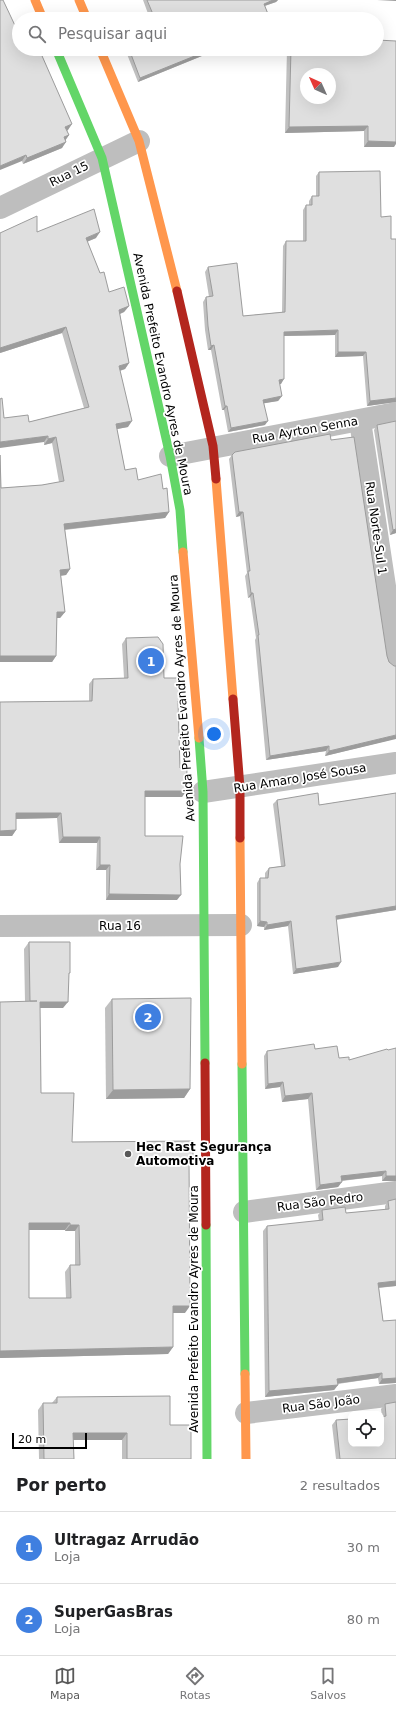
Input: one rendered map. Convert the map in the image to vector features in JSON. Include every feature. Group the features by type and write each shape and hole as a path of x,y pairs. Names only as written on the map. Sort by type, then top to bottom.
{"street":[{"path":"34,0 40,12"},
{"path":"79,0 84,12"},
{"name":"Avenida Prefeito Evandro Ayres de Moura","path":"59,56 102,158 170,456 180,510 203,792 207,1459"},
{"path":"103,56 138,141 175,280 213,446 240,788 246,1459"},
{"name":"Rua 15","path":"0,208 138,141"},
{"name":"Rua Ayrton Senna","path":"170,456 213,446 360,421 396,413"},
{"name":"Rua Norte-Sul 1","path":"360,421 396,659"},
{"name":"Rua Amaro José Sousa","path":"203,792 240,788 396,762"},
{"name":"Rua 16","path":"0,926 241,925"},
{"name":"Rua São Pedro","path":"244,1212 396,1192"},
{"name":"Rua São João","path":"246,1413 396,1396"}],"building":[{"path":"0,0 3,0 12,19 12,56 42,56 72,124 65,127 69,135 64,137 66,142 27,158 26,155 0,166"},
{"path":"147,0 273,0 264,4 267,12 152,12"},
{"path":"384,40 396,41 396,142 368,141 368,126 289,127 291,56 384,56"},
{"path":"132,56 195,56 140,78"},
{"path":"380,171 381,217 391,216 391,239 396,239 396,398 370,401 366,352 338,352 338,330 284,332 284,379 279,380 282,396 263,400 268,421 231,428 227,406 225,406 214,345 211,346 208,326 206,297 213,296 208,267 237,263 243,316 285,312 286,241 306,241 306,205 312,205 312,196 319,196 319,172"},
{"path":"94,209 100,232 86,238 100,273 104,272 109,292 124,287 129,306 119,310 129,363 119,366 132,421 116,424 125,470 136,468 138,480 161,474 163,489 167,488 169,512 64,524 70,569 60,570 65,612 57,612 56,656 0,656 0,455 1,488 42,485 64,481 56,437 48,439 48,436 0,442 0,399 2,398 4,418 28,415 29,422 89,407 66,327 0,348 0,233 37,216 37,232"},
{"path":"396,421 396,529 393,530 377,425"},
{"path":"330,434 331,440 354,437 387,656 389,662 396,666 396,735 329,751 329,746 270,756 259,635 253,593 251,593 248,571 250,571 243,512 239,512 232,455 235,452"},
{"path":"158,637 163,644 164,678 182,678 181,701 178,701 180,768 187,769 186,791 145,791 145,836 183,836 180,864 181,895 109,894 110,865 100,865 100,837 63,837 61,813 16,813 16,830 0,831 0,702 92,701 93,679 128,678 126,638"},
{"path":"318,793 319,805 396,793 396,906 336,916 341,962 296,969 291,921 267,925 267,922 260,921 260,878 268,878 269,868 285,866 277,800"},
{"path":"29,942 70,942 68,1002 40,1002 41,1093 74,1093 72,1142 193,1141 193,1160 189,1160 190,1306 173,1306 173,1347 0,1351 0,1002 37,1001 30,1001","holes":["29,1223 70,1223 70,1225 79,1225 80,1265 70,1265 71,1298 29,1298"]},
{"path":"191,998 190,1089 113,1090 112,999"},
{"path":"314,1044 315,1049 337,1046 339,1058 349,1057 349,1060 387,1049 396,1048 396,1176 386,1176 386,1171 341,1176 342,1182 320,1185 312,1093 285,1096 283,1082 268,1084 267,1051"},
{"path":"396,1199 396,1281 378,1283 383,1321 396,1320 396,1378 382,1379 382,1373 337,1379 338,1385 269,1391 267,1226 323,1220 322,1210 345,1207 346,1213 389,1209 388,1201"},
{"path":"170,1396 170,1425 191,1425 191,1459 127,1459 127,1433 73,1433 74,1459 44,1459 43,1403 57,1403 57,1397"},
{"path":"396,1402 396,1459 340,1459 336,1420 348,1419 348,1447 384,1447 384,1416 386,1416 385,1404"}],"traffic: fast":[{"path":"59,56 102,158 170,456 180,510 183,552"},
{"path":"199,738 203,792 205,1063"},
{"path":"242,1064 245,1374"},
{"path":"206,1225 207,1459"}],"traffic: slow":[{"path":"35,0 40,12"},
{"path":"79,0 84,12"},
{"path":"103,56 139,141 177,291"},
{"path":"216,479 233,699"},
{"path":"183,552 199,738"},
{"path":"240,838 242,1064"},
{"path":"245,1374 246,1459"}],"traffic: jam":[{"path":"177,291 213,446 216,479"},
{"path":"233,699 240,788 240,838"},
{"path":"205,1063 206,1225"}],"place":[{"name":"Ultragaz Arrudão","path":"151,661"},
{"name":"SuperGasBras","path":"148,1017"},
{"name":"Hec Rast Segurança Automotiva","path":"128,1154"}]}
